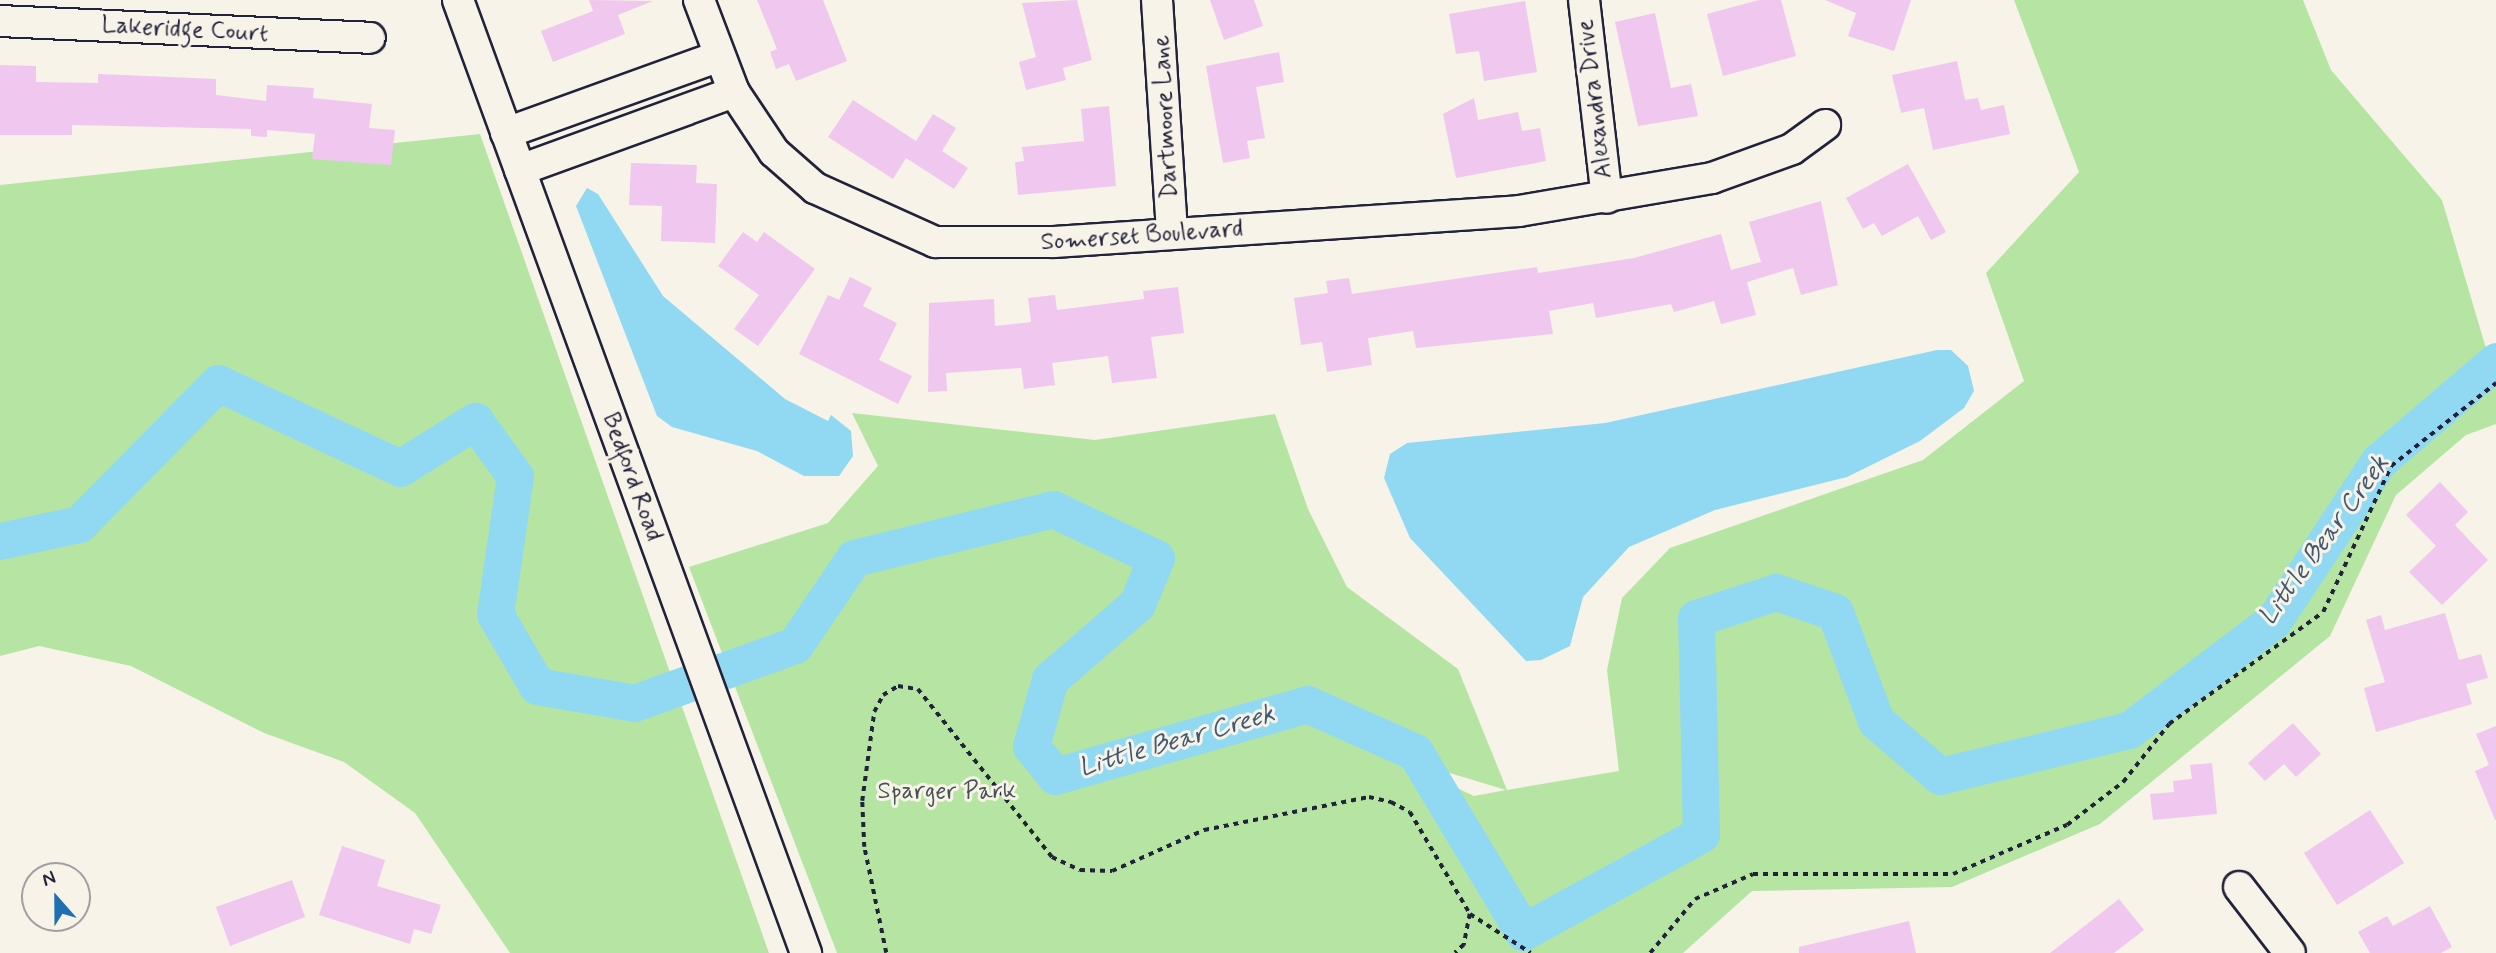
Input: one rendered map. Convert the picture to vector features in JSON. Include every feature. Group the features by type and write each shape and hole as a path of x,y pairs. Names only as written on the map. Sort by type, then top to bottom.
{"street":[{"name":"Bedford Road","path":"458,0 806,953"},
{"name":"Somerset Boulevard","path":"699,0 734,92 774,152 815,188 904,234 963,245 1519,211 1607,198 1760,163 1825,125"},
{"name":"Dartmoore Lane","path":"1157,0 1172,234"},
{"name":"Alexandra Drive","path":"1584,0 1607,198"},
{"name":"Lakeridge Court","path":"0,21 370,38"},
{"path":"506,133 720,56"},
{"path":"520,170 734,92"},
{"path":"2239,887 2290,953"}],"path":[{"path":"1650,953 1695,899 1753,874 1953,874 2067,825 2123,782 2169,724 2323,612 2391,466 2496,383"},
{"path":"886,953 864,848 862,801 874,712 883,695 898,686 918,689 1052,857 1080,870 1112,871 1204,830 1369,797 1410,812 1470,914 1531,953"},
{"path":"1455,953 1465,945 1470,914"}],"green space":[{"name":"Sparger Park","path":"2014,0 2303,0 2331,70 2442,200 2496,382 2496,424 2466,435 2396,495 2330,636 2100,824 1952,887 1752,891 1683,953 837,953 689,567 828,523 878,466 852,413 1095,440 1275,414 1308,509 1347,587 1458,669 1507,790 1619,771 1607,670 1622,598 1670,548 1923,460 2024,381 1986,273 2079,172","holes":["1390,755 1506,790 1474,796"]},
{"path":"480,134 769,953 510,953 415,813 344,762 264,733 131,666 39,646 0,656 0,185"}],"water":[{"path":"587,188 598,194 663,296 785,399 828,421 831,415 851,431 853,456 839,476 804,476 757,451 672,427 657,416 576,206"},
{"path":"1937,350 1951,350 1968,366 1974,391 1964,408 1920,441 1847,477 1715,510 1629,547 1583,597 1570,646 1541,660 1526,661 1410,538 1384,478 1390,454 1407,443 1605,423"}],"building":[{"path":"589,0 653,1 618,15 625,34 553,62 541,31 593,11"},
{"path":"757,0 823,0 847,61 796,81 789,64 776,69 770,52 777,49"},
{"path":"1077,0 1092,60 1063,68 1066,80 1026,90 1019,62 1036,57 1022,3"},
{"path":"1210,0 1254,0 1263,26 1224,40"},
{"path":"1759,0 1781,0 1796,56 1723,76 1707,14"},
{"path":"1825,0 1911,0 1894,51 1848,36 1856,13"},
{"path":"1525,1 1537,72 1484,81 1479,51 1456,54 1449,14"},
{"path":"1655,13 1671,88 1691,84 1698,116 1638,126 1615,22"},
{"path":"1279,52 1284,82 1256,87 1265,138 1247,141 1250,158 1223,163 1206,66"},
{"path":"1957,61 1965,100 1978,98 1981,110 2004,105 2010,134 1933,150 1924,108 1901,113 1892,75"},
{"path":"0,65 36,66 36,82 98,83 98,74 216,79 216,95 266,101 267,85 314,88 313,98 372,104 369,128 395,130 391,165 312,159 315,134 267,130 267,137 251,136 251,129 72,125 72,135 0,135"},
{"path":"1474,98 1478,120 1518,112 1522,131 1540,128 1546,161 1456,178 1443,114"},
{"path":"853,100 916,141 933,114 956,128 942,151 968,168 954,189 906,158 893,179 828,137"},
{"path":"1109,106 1116,186 1018,195 1015,162 1024,161 1022,147 1084,141 1081,109"},
{"path":"631,163 697,165 696,183 717,184 715,243 661,241 662,206 629,205"},
{"path":"1908,164 1946,232 1931,240 1918,216 1882,236 1874,223 1863,229 1846,198"},
{"path":"1821,201 1838,285 1801,295 1793,268 1747,282 1756,315 1721,324 1714,301 1674,312 1671,304 1596,318 1593,303 1549,311 1553,334 1416,348 1413,331 1368,338 1372,365 1327,372 1322,342 1301,345 1294,298 1328,293 1326,281 1349,278 1352,294 1537,267 1538,273 1634,258 1721,234 1731,270 1761,262 1749,222"},
{"path":"743,232 757,242 764,232 815,269 758,346 734,329 759,295 718,266"},
{"path":"850,277 872,288 863,306 897,323 879,360 912,376 898,404 799,354 828,295 839,300"},
{"path":"1178,287 1184,333 1151,337 1157,378 1112,383 1108,356 1052,363 1055,385 1024,389 1021,368 946,373 947,391 928,392 929,303 994,299 995,326 1031,322 1028,298 1055,295 1057,310 1144,299 1143,291"},
{"path":"2440,482 2468,512 2455,525 2488,560 2442,605 2409,572 2436,546 2406,515"},
{"path":"2445,613 2459,660 2481,654 2488,678 2466,684 2472,704 2376,732 2364,688 2385,682 2366,620 2381,615 2385,630"},
{"path":"2293,723 2321,754 2296,777 2284,764 2265,781 2248,763"},
{"path":"2496,726 2495,820 2475,771 2489,765 2476,734"},
{"path":"2212,763 2217,814 2153,820 2150,794 2174,792 2173,781 2192,779 2190,765"},
{"path":"2370,810 2404,863 2337,905 2304,853"},
{"path":"342,846 385,860 377,886 441,905 431,934 414,929 410,944 319,915"},
{"path":"292,880 305,917 230,946 216,907"},
{"path":"2119,899 2144,930 2114,953 2050,953"},
{"path":"2430,906 2452,947 2441,953 2370,953 2358,932 2387,916 2393,926"},
{"path":"1909,921 1916,953 1799,953 1799,947"}],"waterway":[{"name":"Little Bear Creek","path":"0,541 79,524 218,383 400,468 475,421 515,476 495,614 537,686 634,703 795,645 854,558 1053,509 1156,558 1137,604 1050,679 1031,746 1055,776 1307,704 1415,752 1523,932 1701,834 1696,618 1776,592 1835,612 1876,721 1940,776 2129,730 2274,620 2379,461 2496,361"}]}
